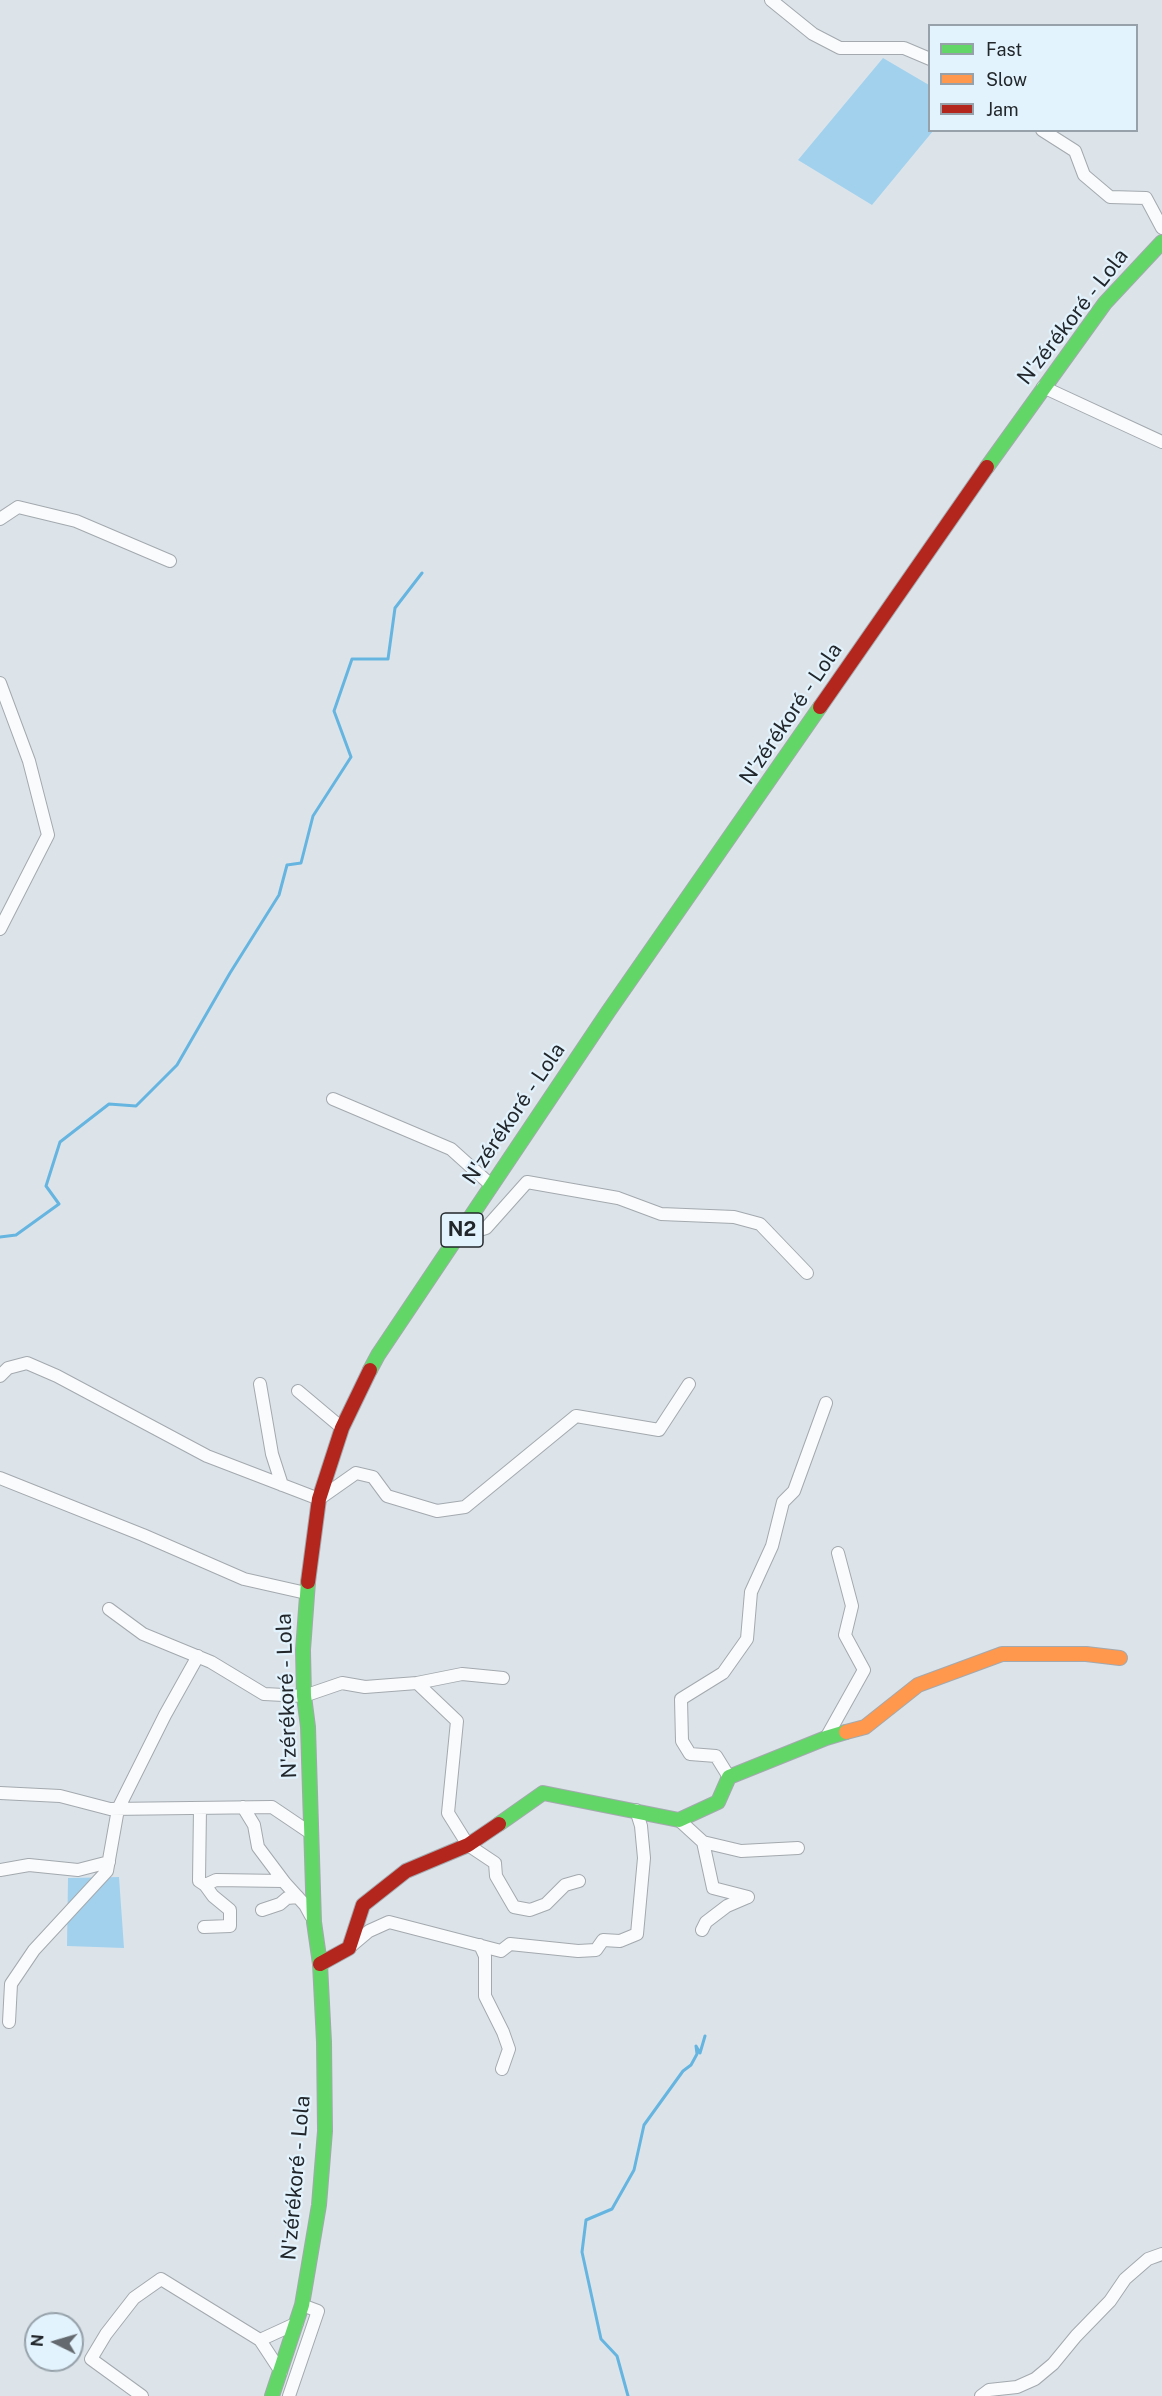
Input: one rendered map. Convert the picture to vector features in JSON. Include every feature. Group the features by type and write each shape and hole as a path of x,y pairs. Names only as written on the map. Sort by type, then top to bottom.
{"main road":[{"name":"N'zérékoré - Lola","path":"272,2396 302,2305 319,2205 325,2132 324,2042 320,1964 314,1922 308,1727 304,1696 306,1593 319,1499 342,1428 378,1354 608,1012 744,821 876,625 1043,387 1105,303 1162,242"},
{"path":"320,1964 349,1948 363,1905 406,1871 468,1845 543,1793 679,1820 718,1802 729,1777 826,1738 865,1727 918,1685 1002,1654 1086,1654 1120,1658"}],"street":[{"path":"771,0 813,34 840,48 904,48 928,58"},
{"path":"1045,132 1075,151 1084,175 1110,197 1146,198 1162,228"},
{"path":"1043,387 1162,442"},
{"path":"0,519 18,507 76,521 170,561"},
{"path":"0,683 29,760 48,835 0,929"},
{"path":"333,1099 451,1149 491,1185"},
{"path":"457,1237 486,1228 527,1182 618,1198 661,1214 734,1217 760,1224 807,1273"},
{"path":"0,1376 8,1368 27,1363 57,1376 207,1456 319,1499 356,1473 373,1477 387,1496 437,1511 465,1507 576,1416 659,1430 689,1384"},
{"path":"260,1384 272,1454 282,1485"},
{"path":"298,1391 342,1428"},
{"path":"729,1777 716,1756 690,1754 682,1741 681,1699 723,1673 747,1639 752,1592 772,1546 783,1502 794,1491 826,1403"},
{"path":"0,1478 143,1535 244,1579 306,1593"},
{"path":"826,1738 864,1670 845,1635 852,1606 838,1553"},
{"path":"109,1609 143,1634 211,1662 264,1694 304,1696 342,1683 365,1687 417,1683 462,1674 503,1678"},
{"path":"9,2022 11,1984 34,1950 107,1871 118,1809 165,1715 198,1656"},
{"path":"417,1683 458,1721 448,1813 468,1845 495,1863 496,1876 514,1907 530,1910 546,1904 565,1885 579,1881"},
{"path":"0,1792 60,1796 110,1809 272,1807 312,1834"},
{"path":"243,1807 254,1825 258,1846 283,1881 298,1897 314,1922"},
{"path":"200,1808 199,1881 230,1910 230,1926 204,1926"},
{"path":"349,1948 369,1931 389,1922 501,1951 510,1944 578,1951 596,1950 603,1940 620,1941 637,1934 644,1858 641,1826 636,1810"},
{"path":"679,1820 704,1842 741,1851 798,1848"},
{"path":"702,1930 706,1922 728,1906 748,1897 713,1888 704,1842"},
{"path":"0,1870 29,1865 78,1870 109,1862"},
{"path":"205,1886 216,1880 283,1881"},
{"path":"262,1910 280,1904 287,1898 298,1897"},
{"path":"480,1945 484,1956 485,1996 509,2049 502,2069"},
{"path":"981,2396 989,2390 1017,2388 1035,2379 1053,2364 1110,2301 1125,2279 1148,2259 1162,2254"},
{"path":"142,2396 91,2359 106,2334 134,2298 161,2279 260,2340 281,2372"},
{"path":"289,2396 318,2311 302,2305"},
{"path":"260,2340 297,2323"}],"shaded area":[{"path":"883,58 928,84 928,132 932,132 872,205 798,160"},
{"path":"119,1877 124,1948 67,1946 68,1878"}],"waterway":[{"path":"0,1237 16,1235 59,1204 46,1186 60,1142 109,1104 136,1106 177,1065 230,973 279,895 287,865 301,863 313,816 351,757 334,711 352,659 388,659 395,608 422,573"},
{"path":"628,2396 617,2356 601,2339 582,2252 586,2220 612,2209 634,2170 644,2125 683,2071 691,2065 697,2054 696,2046 700,2053 705,2036"}],"traffic: fast":[{"path":"987,467 1105,303 1162,242"},
{"path":"370,1370 608,1012 820,707"},
{"path":"272,2396 302,2305 319,2205 325,2131 324,2042 320,1964 314,1922 308,1727 304,1696 303,1650 308,1582"},
{"path":"499,1824 543,1793 679,1820 718,1802 729,1777 846,1732"}],"traffic: slow":[{"path":"846,1732 865,1727 918,1685 1002,1654 1086,1654 1120,1658"}],"traffic: jam":[{"path":"820,707 987,467"},
{"path":"308,1582 319,1499 342,1428 370,1370"},
{"path":"320,1964 349,1948 363,1905 406,1871 468,1845 499,1824"}]}
